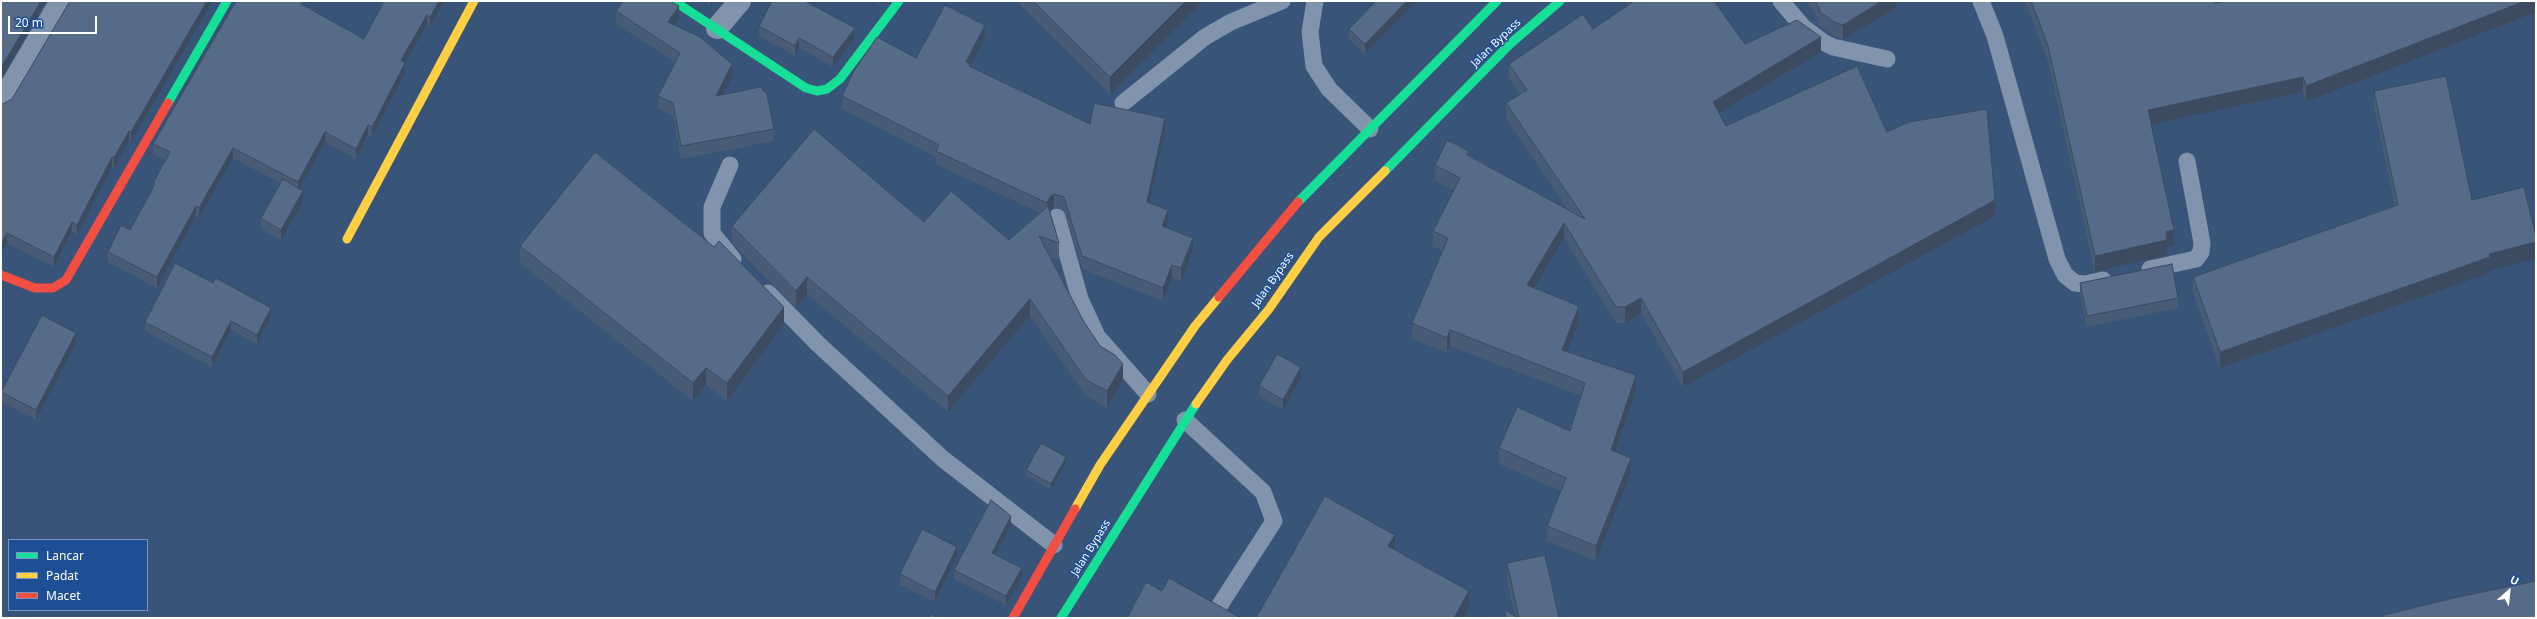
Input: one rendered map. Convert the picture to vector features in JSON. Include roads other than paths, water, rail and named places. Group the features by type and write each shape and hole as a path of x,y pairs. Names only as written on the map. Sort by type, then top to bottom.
{"main road":[{"path":"1,275 35,288 53,288 66,280 227,1"},
{"path":"347,239 474,1"},
{"path":"674,1 806,88 817,91 827,89 840,79 899,1"},
{"path":"1013,618 1100,465 1195,326 1289,211 1497,1"},
{"name":"Jalan Bypass","path":"1061,618 1185,420 1227,360 1269,309 1319,237 1510,44 1560,1"}],"street":[{"path":"1,103 61,1"},
{"path":"717,28 740,1"}],"lane":[{"path":"1123,104 1205,37 1231,22 1282,1"},
{"path":"1315,1 1310,32 1314,66 1329,89 1370,129"},
{"path":"1781,1 1803,28 1823,42 1833,47 1887,59"},
{"path":"1981,1 1995,36 2057,259 2065,275 2075,282 2085,284 2196,259 2202,252 2202,243 2187,161"},
{"path":"730,165 712,207 712,232 726,252 742,268"},
{"path":"1057,217 1080,299 1096,336 1148,394"},
{"path":"758,284 818,344 943,458 1054,545"},
{"path":"1185,420 1263,492 1274,521 1216,611"}]}
